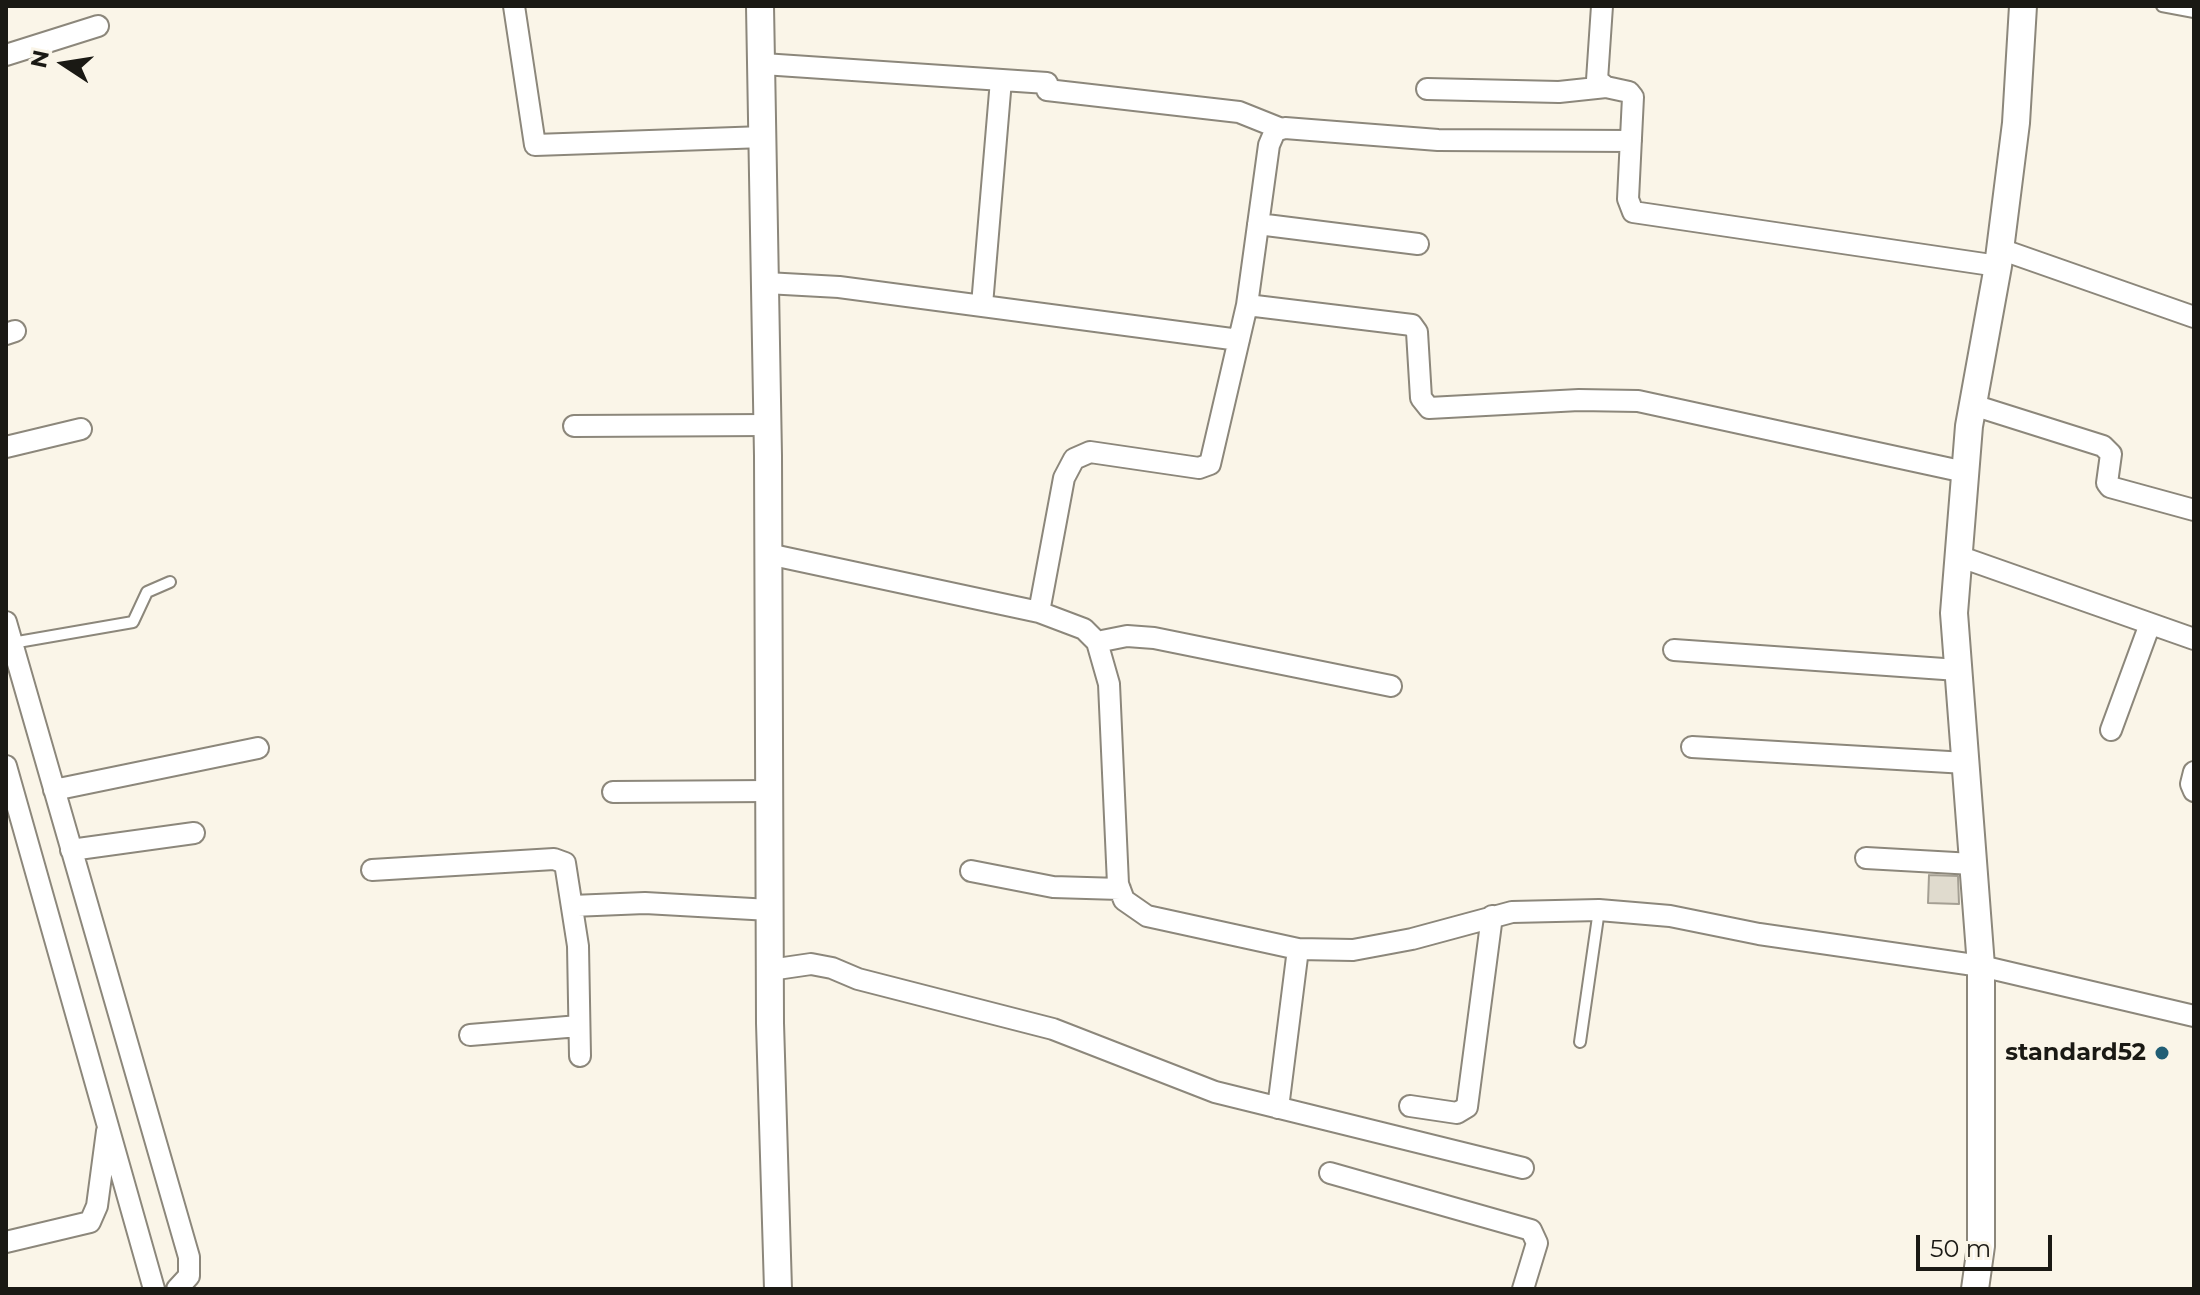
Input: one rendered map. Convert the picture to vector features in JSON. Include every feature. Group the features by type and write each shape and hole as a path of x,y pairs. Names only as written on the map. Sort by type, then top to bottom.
{"street":[{"path":"514,6 535,145 764,137"},
{"path":"760,6 768,425 770,970 778,1289"},
{"path":"1602,6 1596,74 1598,82 1632,95 1628,199 1633,212 1999,257 2194,317"},
{"path":"1975,1289 1981,1246 1981,966 1954,613 1973,405 1999,257 2016,123 2023,6"},
{"path":"6,55 98,26"},
{"path":"763,64 1001,80 1239,112 1279,128 1438,140 1631,141"},
{"path":"982,305 1001,80"},
{"path":"1427,89 1559,92 1606,87"},
{"path":"1039,612 1064,478 1074,459 1090,452 1206,468 1212,459 1247,305 1271,138 1279,128"},
{"path":"1258,224 1418,244"},
{"path":"766,283 839,287 1239,340"},
{"path":"1247,305 1412,325 1417,332 1421,398 1429,408 1579,400 1638,401 1965,472"},
{"path":"1973,405 2103,446 2111,454 2107,483 2110,487 2194,510"},
{"path":"574,426 768,425"},
{"path":"6,447 81,429"},
{"path":"768,554 1039,612 1084,629 1097,642 1109,684 1114,857 1120,889 1124,900 1147,916 1298,949 1353,950 1412,939 1492,916 1599,910 1670,916 1759,934 1981,966 2194,1016"},
{"path":"1958,556 2194,639"},
{"path":"6,622 189,1257 189,1276 177,1289"},
{"path":"2111,730 2150,624"},
{"path":"1097,642 1127,636 1154,638 1391,686"},
{"path":"1674,650 1958,670"},
{"path":"1692,747 1966,763"},
{"path":"54,790 258,748"},
{"path":"6,766 154,1289"},
{"path":"2194,772 2191,784 2194,791"},
{"path":"613,792 769,791"},
{"path":"71,850 194,833"},
{"path":"1866,858 1973,864"},
{"path":"372,870 558,860 566,865 578,946 580,1056"},
{"path":"971,871 1053,887 1120,889"},
{"path":"572,906 656,903 770,910"},
{"path":"1410,1106 1457,1113 1467,1107 1492,916"},
{"path":"1278,1108 1298,949"},
{"path":"770,970 811,964 832,968 858,979 1053,1029 1215,1092 1523,1168"},
{"path":"470,1035 579,1026"},
{"path":"6,1242 90,1222 97,1206 108,1121"},
{"path":"1330,1173 1531,1230 1537,1243 1523,1289"}],"lane":[{"path":"2162,6 2194,12"},
{"path":"12,643 133,622 147,592 170,582"},
{"path":"1580,1042 1599,910"}],"building":[{"path":"1929,875 1958,876 1959,904 1928,903"}],"place":[{"name":"standard52","path":"2162,1053"}]}
